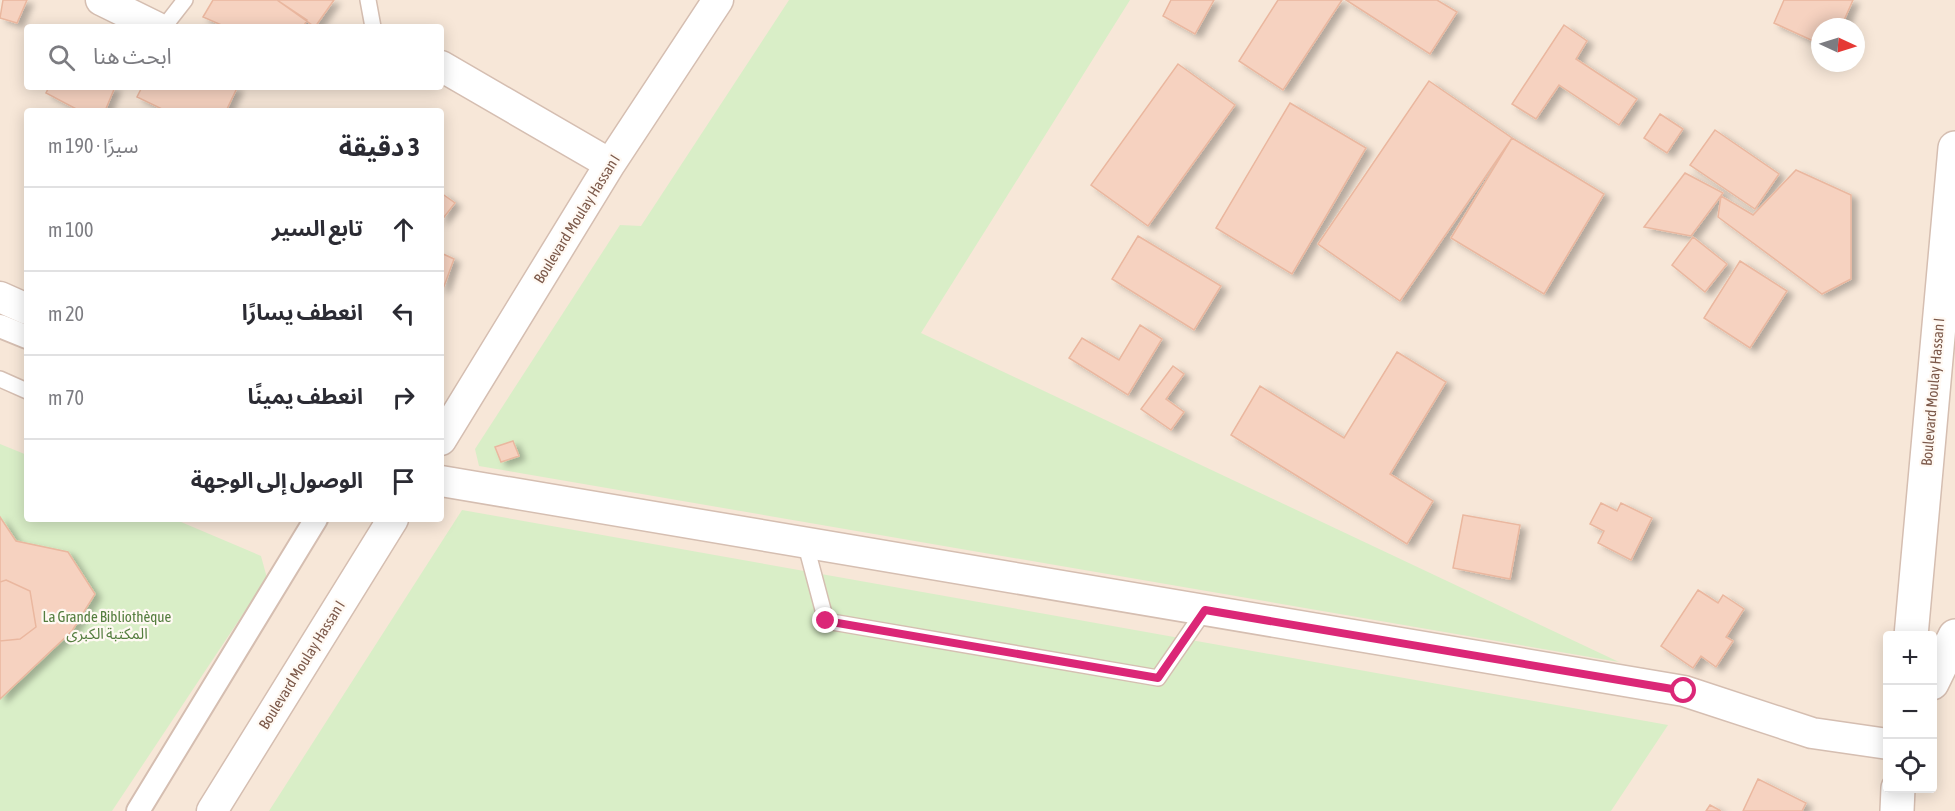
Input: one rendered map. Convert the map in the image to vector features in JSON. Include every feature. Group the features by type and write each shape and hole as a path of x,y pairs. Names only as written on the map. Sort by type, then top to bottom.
{"street":[{"path":"101,0 150,24"},
{"name":"Boulevard Moulay Hassan I","path":"444,435 610,164 718,0"},
{"path":"444,68 610,164"},
{"name":"Boulevard Moulay Hassan I","path":"1911,631 1955,148"},
{"path":"0,297 24,308"},
{"path":"0,326 24,336"},
{"path":"444,482 1684,691 1812,733 1883,743"},
{"path":"138,811 314,522"},
{"name":"Boulevard Moulay Hassan I","path":"212,811 391,522"},
{"path":"1937,672 1955,636"},
{"path":"1897,811 1898,793"}],"lane":[{"path":"166,24 185,0"},
{"path":"368,0 372,24"},
{"path":"0,380 24,390"},
{"path":"805,542 826,621 1158,678 1205,610"}],"shaded area":[{"path":"0,0 1955,0 1955,811 0,811"}],"green space":[{"path":"789,0 1130,0 921,333 1619,662 479,466 475,449 620,225 641,226"},
{"name":"La Grande Bibliothèque المكتبة الكبرى","path":"0,444 24,454 24,522 181,522 261,556 267,578 112,811 0,811"},
{"path":"462,510 1668,725 1611,811 269,811"}],"building":[{"path":"3,0 27,0 17,23 0,18"},
{"path":"213,0 277,0 307,20 305,24 219,24 203,17"},
{"path":"277,0 334,0 317,24 311,24"},
{"path":"1171,0 1214,0 1195,34 1163,16"},
{"path":"1278,0 1342,0 1283,90 1239,61"},
{"path":"1346,0 1437,0 1457,12 1430,54"},
{"path":"1784,0 1853,0 1845,18 1811,18 1811,40 1774,23"},
{"path":"1564,25 1587,41 1576,59 1637,99 1619,125 1559,85 1536,119 1512,104"},
{"path":"1178,64 1235,105 1148,226 1091,185"},
{"path":"1429,81 1512,138 1400,301 1318,244"},
{"path":"48,90 114,90 106,108 74,108 46,93"},
{"path":"140,90 236,90 227,108 160,108 137,97"},
{"path":"1290,103 1366,148 1292,274 1216,228"},
{"path":"1660,114 1683,129 1667,153 1644,138"},
{"path":"1715,130 1779,174 1755,209 1690,165"},
{"path":"1512,138 1604,194 1544,294 1451,238"},
{"path":"1796,170 1851,195 1851,279 1822,294 1718,217 1721,196 1753,215"},
{"path":"1685,173 1723,193 1691,236 1644,227"},
{"path":"444,195 455,203 444,217"},
{"path":"1138,236 1221,286 1194,330 1112,279"},
{"path":"1693,237 1727,264 1705,292 1672,265"},
{"path":"444,254 454,259 444,286"},
{"path":"1740,261 1787,291 1750,348 1704,318"},
{"path":"1140,325 1162,339 1128,395 1069,358 1082,338 1119,360"},
{"path":"1397,352 1446,382 1390,474 1433,501 1407,544 1231,435 1260,386 1344,438"},
{"path":"1173,366 1184,374 1166,399 1184,412 1171,430 1141,409"},
{"path":"513,441 519,456 501,462 495,447"},
{"path":"1601,503 1617,511 1621,503 1652,518 1631,560 1598,543 1604,531 1590,524"},
{"path":"1463,515 1520,525 1510,579 1453,568"},
{"path":"0,517 16,541 68,552 95,594 72,631 0,699"},
{"path":"6,580 30,591 36,627 20,639 0,641 0,582"},
{"path":"1698,590 1718,603 1723,595 1744,609 1726,637 1733,641 1716,667 1701,656 1693,668 1661,646"},
{"path":"1758,779 1806,803 1802,811 1743,811"},
{"path":"1710,805 1721,811 1706,811"}],"route":[{"path":"826,621 1158,678 1205,610 1684,691"}]}
